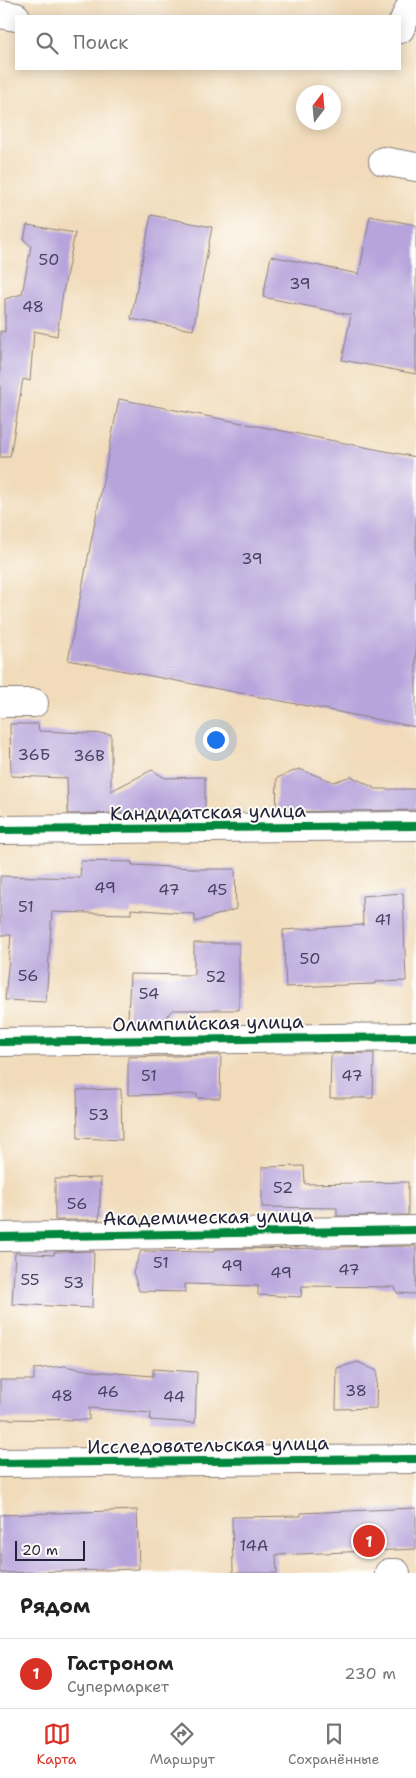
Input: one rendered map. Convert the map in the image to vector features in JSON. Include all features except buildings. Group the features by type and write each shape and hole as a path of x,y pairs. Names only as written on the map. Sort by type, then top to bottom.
{"street":[{"path":"401,27 413,0"},
{"path":"0,14 15,18"},
{"path":"383,161 416,167"},
{"path":"0,703 34,703"},
{"name":"Кандидатская улица","path":"0,830 416,826"},
{"name":"Олимпийская улица","path":"0,1042 416,1037"},
{"name":"Академическая улица","path":"0,1237 416,1230"},
{"name":"Исследовательская улица","path":"0,1463 416,1460"},
{"path":"389,1573 396,1573"}],"cycle path":[{"path":"0,830 416,826"},
{"path":"0,1042 416,1037"},
{"path":"0,1237 416,1230"},
{"path":"0,1463 416,1459"}],"place":[{"name":"Гастроном","path":"369,1541"}]}
